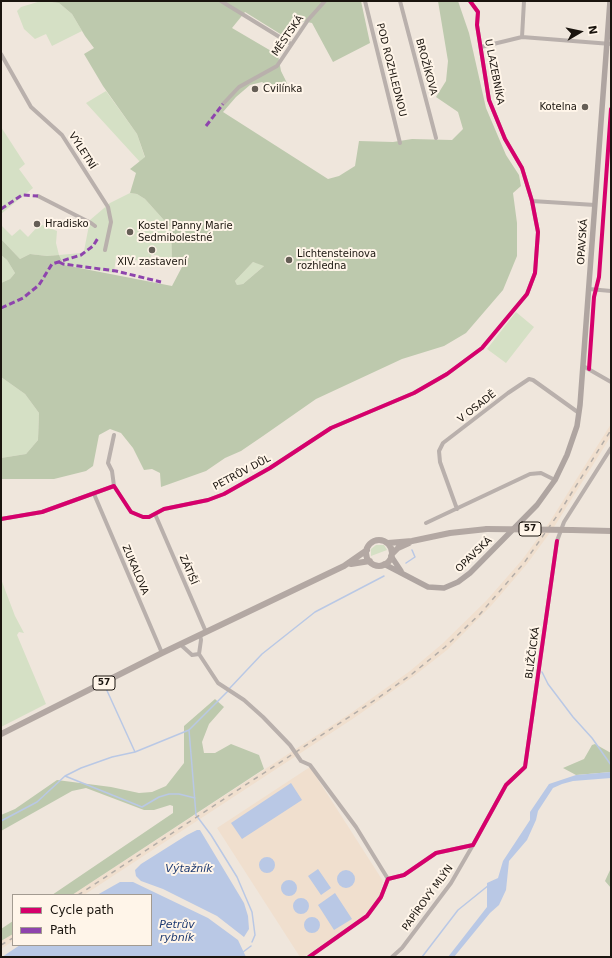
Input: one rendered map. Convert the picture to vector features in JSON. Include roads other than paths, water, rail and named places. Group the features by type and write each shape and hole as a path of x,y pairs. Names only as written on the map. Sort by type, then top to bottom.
{"main road":[{"name":"OPAVSKÁ","path":"384,564 403,572 417,583 431,588 446,587 458,582 470,573 529,513 555,480 572,444 579,412 583,366 609,44 610,1"},
{"name":"57","path":"1,734 162,653 344,566 367,550 370,544 376,541 382,541 388,544 412,541 450,533 487,529 611,531"},
{"name":"57","path":"344,566 370,561 375,565 384,564 398,548 412,541"},
{"path":"388,544 391,555 403,572"},
{"path":"367,550 370,561"}],"street":[{"path":"222,1 291,44"},
{"name":"MĚSTSKÁ","path":"223,104 239,87 277,66 291,44 325,1"},
{"name":"POD ROZHLEDNOU","path":"365,1 400,143"},
{"name":"BROŽÍKOVA","path":"400,1 436,138"},
{"name":"U LAZEBNÍKA","path":"470,1 478,12 477,25 489,100 504,139 522,168 532,201 538,232 535,273 527,294 482,348"},
{"path":"522,37 524,1"},
{"path":"481,48 522,37 609,44"},
{"name":"VÝLETNÍ","path":"1,54 31,107 62,135 108,207 111,216 104,250"},
{"path":"38,196 95,226"},
{"path":"532,201 595,205"},
{"path":"589,289 611,291"},
{"name":"PETRŮV DŮL","path":"114,486 131,512 143,517 155,514 164,509 208,500 229,491 270,468 332,428 414,393 447,374 482,348"},
{"path":"583,366 611,382"},
{"name":"V OSADĚ","path":"457,509 440,462 439,451 443,443 528,379 533,380 579,412"},
{"path":"1,519 42,512 114,486 112,471 108,464 114,435"},
{"name":"BLIŽČICKÁ","path":"525,767 557,541 564,522 611,448"},
{"path":"426,523 530,474 541,473 555,480"},
{"name":"ZUKALOVA","path":"94,494 162,653"},
{"name":"ZÁTIŠÍ","path":"155,514 206,632"},
{"path":"200,635 201,640 199,654 218,683 244,700 259,713 290,745 301,761 310,765 356,827 388,879"},
{"path":"181,645 192,656 199,654"},
{"name":"PAPÍROVÝ MLÝN","path":"392,957 402,948 451,883 506,785 525,767"},
{"path":"388,879 404,875 436,853 473,845"},
{"path":"309,957 367,916 381,897 388,879"}],"water":[{"path":"611,772 611,778 573,781 553,788 538,811 536,820 527,840 509,861 506,890 499,905 490,913 454,957 448,957 487,907 487,883 498,878 503,861 530,820 530,812 549,784 576,775"},
{"path":"291,783 302,800 242,839 231,823"},
{"name":"Výtažník","path":"197,830 200,830 244,903 248,916 249,929 244,937 217,916 163,889 141,881 136,876 135,870 141,864"},
{"path":"267,857 273,859 275,865 273,871 267,873 261,871 259,865 261,859"},
{"path":"318,869 331,888 321,895 308,876"},
{"path":"346,870 352,873 355,879 352,885 346,888 340,885 337,879 340,873"},
{"path":"286,880 292,880 297,885 295,894 292,896 286,896 281,891 281,885"},
{"name":"Petrův rybník","path":"120,882 133,882 208,918 238,940 246,957 2,957 18,946 152,946 152,894 99,894"},
{"path":"335,893 352,919 334,930 318,905"},
{"path":"298,898 304,898 309,903 307,912 304,914 298,914 293,909 293,903"},
{"path":"309,917 315,917 320,922 318,931 315,933 309,933 304,928 304,922"}],"waterway":[{"path":"406,563 415,557 412,550"},
{"path":"229,689 262,654 315,612 384,576"},
{"path":"542,672 548,684 573,717 592,738 611,765"},
{"path":"104,684 135,752"},
{"path":"1,821 37,802 65,776 81,768 112,757 135,752 189,730 228,691"},
{"path":"189,730 196,815 211,835 237,877 252,912 255,935 252,942"},
{"path":"65,776 142,807 159,797 169,794 179,794 195,798"},
{"path":"422,957 458,910 489,885"},
{"path":"243,952 251,946"}],"railway":[{"path":"80,894 375,700 412,674 445,647 480,614 524,563 559,513 611,430"},
{"path":"1,945 12,939"}],"place":[{"name":"Cvilínka","path":"255,89"},
{"name":"Kotelna","path":"585,107"},
{"name":"Hradisko","path":"37,224"},
{"name":"Kostel Panny Marie Sedmibolestné","path":"130,232"},
{"name":"XIV. zastavení","path":"152,250"},
{"name":"Lichtensteinova rozhledna","path":"289,260"}]}
